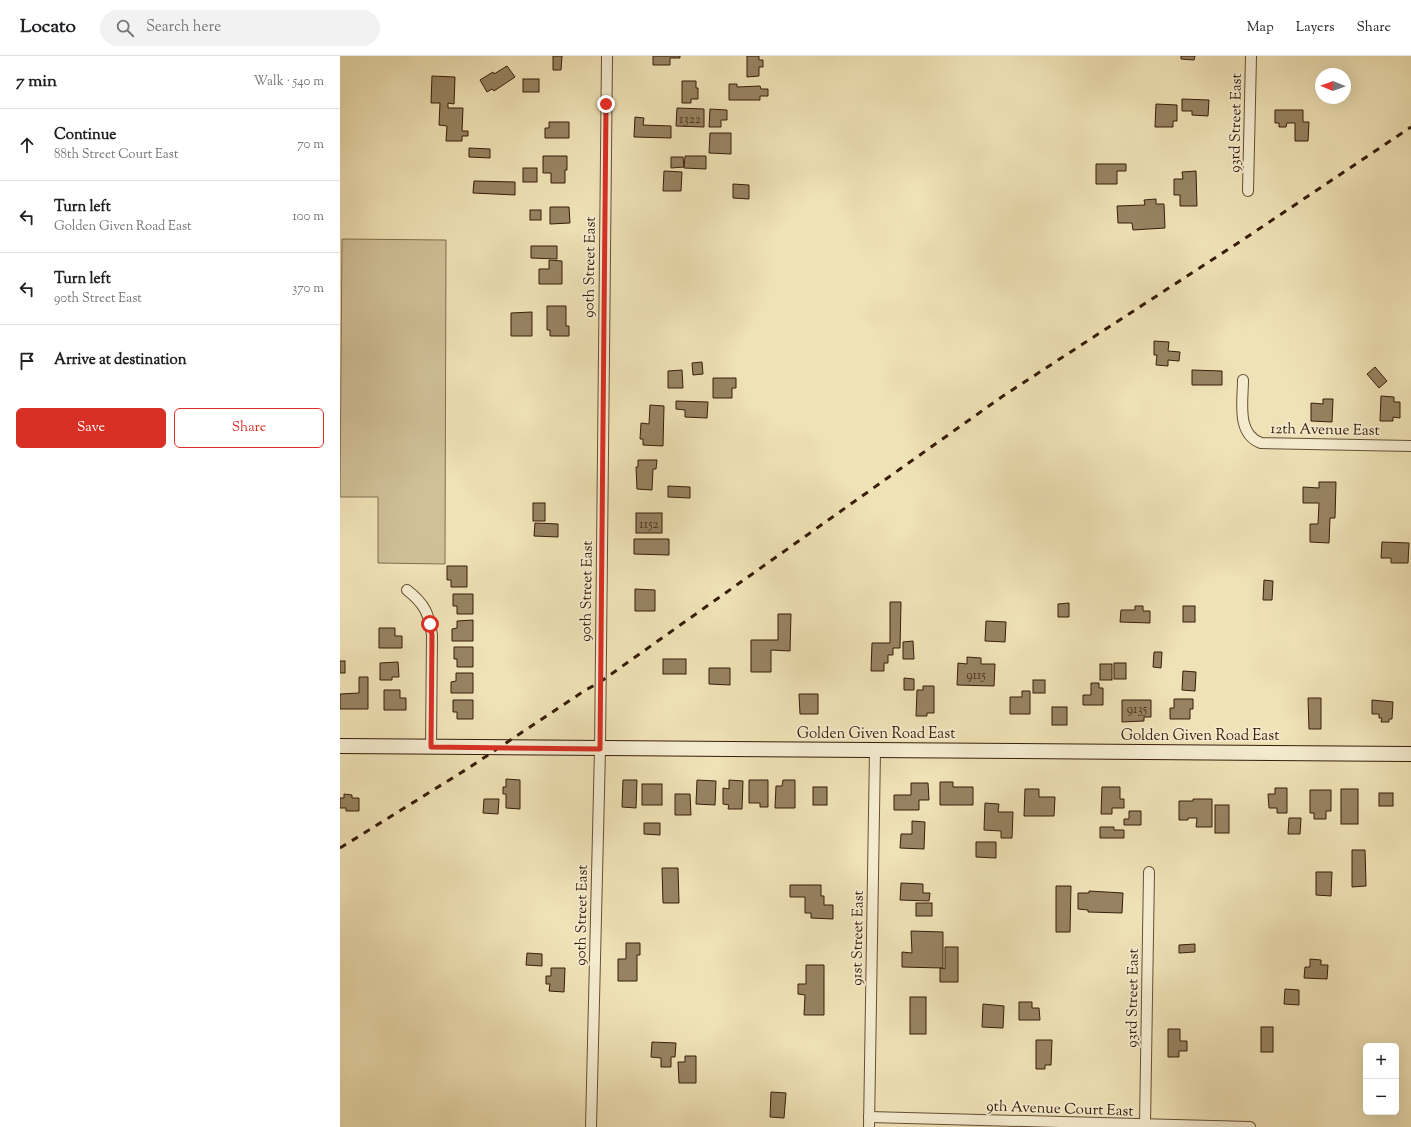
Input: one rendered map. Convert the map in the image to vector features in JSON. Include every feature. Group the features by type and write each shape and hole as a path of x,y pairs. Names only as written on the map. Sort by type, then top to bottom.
{"street":[{"name":"90th Street East","path":"591,1127 600,749 607,56"},
{"name":"93rd Street East","path":"1248,191 1251,56"},
{"name":"12th Avenue East","path":"1243,380 1244,424 1246,430 1254,440 1261,443 1411,446"},
{"path":"407,590 419,600 428,615 432,635 431,747"},
{"name":"Golden Given Road East","path":"340,746 1411,754"},
{"name":"91st Street East","path":"869,1122 875,750"},
{"name":"93rd Street East","path":"1145,1125 1149,872"},
{"name":"9th Avenue Court East","path":"869,1122 1250,1127"}],"shaded area":[{"path":"342,239 446,240 445,564 378,563 378,497 340,497"}],"building":[{"path":"553,56 562,56 561,70 553,70"},
{"path":"653,56 680,56 680,58 670,58 670,65 653,65"},
{"path":"747,56 759,56 759,60 763,60 763,67 759,67 759,76 747,77"},
{"path":"1181,56 1195,56 1194,60 1181,59"},
{"path":"507,66 515,77 494,91 492,89 487,92 480,80"},
{"path":"432,76 455,77 454,104 448,103 448,108 463,108 462,131 468,131 468,136 462,136 462,141 446,141 447,126 439,125 440,103 431,103"},
{"path":"523,79 539,79 539,92 523,92"},
{"path":"682,81 696,81 696,88 698,88 698,99 691,99 691,103 682,103"},
{"path":"729,84 737,84 737,87 760,86 761,89 768,89 768,96 760,96 760,100 729,100"},
{"path":"1182,99 1209,100 1208,116 1192,115 1192,111 1182,111"},
{"path":"1156,104 1177,105 1177,121 1173,121 1173,127 1155,127"},
{"path":"677,108 704,109 704,127 676,126"},
{"path":"710,109 727,110 727,120 721,120 721,127 709,127"},
{"path":"1275,110 1303,110 1303,122 1309,122 1308,141 1295,141 1295,123 1287,123 1286,127 1279,127 1279,123 1275,123"},
{"path":"635,117 644,118 643,125 671,126 671,138 634,137"},
{"path":"549,122 569,122 569,138 545,138 545,128 549,128"},
{"path":"710,133 731,133 731,154 709,153"},
{"path":"469,148 490,149 490,158 469,157"},
{"path":"543,156 567,156 565,183 551,183 551,173 543,173"},
{"path":"685,156 706,156 706,169 684,168"},
{"path":"671,157 683,157 684,167 671,168"},
{"path":"1096,164 1126,164 1126,171 1117,171 1117,184 1096,184"},
{"path":"523,168 537,168 537,182 523,182"},
{"path":"664,171 682,172 681,191 663,191"},
{"path":"1196,171 1197,206 1180,206 1180,195 1174,195 1174,179 1183,179 1182,172"},
{"path":"474,181 515,182 515,195 473,193"},
{"path":"733,184 749,185 749,199 733,198"},
{"path":"1156,199 1156,204 1164,204 1165,228 1133,230 1132,223 1118,223 1117,206 1145,205 1144,200"},
{"path":"550,207 569,207 570,223 550,224"},
{"path":"530,210 541,210 541,220 530,220"},
{"path":"531,246 557,246 557,259 531,258"},
{"path":"549,260 562,261 562,284 539,284 539,269 549,269"},
{"path":"547,306 566,306 566,326 569,326 569,336 550,336 550,330 547,330"},
{"path":"532,312 532,336 511,336 511,313"},
{"path":"1154,341 1169,342 1168,351 1180,352 1179,361 1168,360 1168,366 1156,365 1157,355 1154,355"},
{"path":"702,362 703,374 693,375 692,363"},
{"path":"1375,367 1387,381 1379,388 1367,374"},
{"path":"682,370 683,388 668,388 668,371"},
{"path":"1192,370 1222,371 1222,385 1192,385"},
{"path":"713,378 736,378 736,388 732,388 732,398 713,398"},
{"path":"1381,396 1394,397 1394,402 1400,402 1400,418 1393,417 1393,421 1380,421"},
{"path":"1323,399 1333,399 1332,422 1311,421 1311,403 1323,404"},
{"path":"676,401 708,402 707,418 685,417 685,410 676,409"},
{"path":"650,405 664,406 663,446 643,445 643,439 640,439 641,423 649,424"},
{"path":"638,460 657,460 656,469 653,469 652,490 637,489 636,467 638,467"},
{"path":"1319,482 1336,482 1335,518 1330,518 1329,543 1310,542 1310,524 1318,524 1319,503 1303,503 1303,487 1319,488"},
{"path":"668,486 690,487 690,498 668,497"},
{"path":"533,503 545,503 545,521 533,521"},
{"path":"636,513 662,513 662,533 636,533"},
{"path":"535,523 558,524 558,537 534,536"},
{"path":"634,539 669,539 669,555 634,554"},
{"path":"1382,542 1409,543 1408,563 1391,563 1391,558 1381,558"},
{"path":"447,566 467,566 467,587 451,587 451,580 447,580"},
{"path":"1264,580 1273,581 1272,600 1263,600"},
{"path":"635,589 655,590 655,611 635,611"},
{"path":"453,594 473,594 473,614 457,614 457,606 453,606"},
{"path":"890,602 901,602 900,648 893,648 893,655 888,655 888,663 884,663 884,671 871,671 872,643 890,643"},
{"path":"1069,603 1069,617 1058,617 1058,604"},
{"path":"1135,606 1143,606 1143,611 1150,611 1150,623 1120,622 1121,610 1135,610"},
{"path":"1183,606 1195,606 1195,622 1183,622"},
{"path":"778,614 791,614 790,651 771,650 771,672 751,672 751,640 778,640"},
{"path":"473,620 473,641 452,641 452,629 457,628 457,621"},
{"path":"986,621 1006,622 1005,642 985,641"},
{"path":"379,628 395,628 395,636 402,636 402,648 379,648"},
{"path":"913,641 914,659 903,659 903,642"},
{"path":"454,647 473,647 473,667 457,667 457,659 454,659"},
{"path":"1154,652 1162,652 1161,668 1153,667"},
{"path":"967,657 981,658 981,664 995,664 994,686 957,685 958,663 967,664"},
{"path":"663,659 686,659 686,674 663,674"},
{"path":"340,661 345,661 345,673 340,673"},
{"path":"398,662 399,677 392,677 392,680 380,680 380,663"},
{"path":"1114,663 1126,663 1126,679 1114,679"},
{"path":"1100,664 1112,664 1112,680 1100,680"},
{"path":"709,668 730,668 730,685 709,684"},
{"path":"1183,671 1196,672 1195,691 1182,690"},
{"path":"456,673 473,673 473,693 451,693 451,682 456,681"},
{"path":"359,677 368,677 368,709 340,709 340,694 359,693"},
{"path":"904,678 914,679 914,690 904,690"},
{"path":"1033,680 1045,680 1045,693 1033,693"},
{"path":"1091,683 1099,683 1099,688 1103,688 1103,705 1083,705 1083,695 1091,695"},
{"path":"923,686 934,686 934,713 927,713 927,716 916,716 917,690 923,690"},
{"path":"384,690 400,690 400,698 406,698 406,710 384,710"},
{"path":"1022,691 1030,691 1030,714 1010,714 1010,697 1022,697"},
{"path":"799,694 818,694 818,714 800,714"},
{"path":"1308,698 1321,698 1321,729 1309,729"},
{"path":"1174,699 1193,699 1193,709 1190,709 1190,719 1170,719 1170,708 1174,708"},
{"path":"453,700 473,700 473,719 457,719 457,712 453,712"},
{"path":"1122,700 1151,700 1151,717 1144,717 1144,721 1122,722"},
{"path":"1372,700 1393,702 1392,719 1389,719 1389,722 1381,722 1382,718 1379,718 1379,714 1372,714"},
{"path":"1052,707 1067,707 1067,725 1052,725"},
{"path":"506,779 520,780 520,809 506,808 506,794 503,794 503,787 506,787"},
{"path":"623,780 637,780 636,808 622,807"},
{"path":"697,780 716,781 715,805 696,804"},
{"path":"729,780 743,781 742,809 728,809 729,805 723,804 723,788 729,789"},
{"path":"749,780 768,780 768,807 760,807 760,803 749,803"},
{"path":"783,780 795,780 795,808 775,808 776,786 782,786"},
{"path":"940,782 953,782 953,787 973,787 973,805 940,805"},
{"path":"911,783 928,783 929,800 919,800 919,810 894,810 894,795 911,795"},
{"path":"642,784 662,784 662,805 642,805"},
{"path":"813,787 827,787 827,805 813,805"},
{"path":"1102,787 1120,787 1120,799 1124,799 1124,808 1112,808 1112,814 1101,814"},
{"path":"1275,788 1287,788 1287,813 1277,813 1277,808 1269,808 1268,794 1275,794"},
{"path":"1025,789 1039,789 1039,797 1055,797 1054,816 1024,816"},
{"path":"1341,789 1358,789 1358,824 1341,824"},
{"path":"1310,790 1331,790 1331,811 1326,811 1326,819 1314,819 1314,813 1310,813"},
{"path":"1379,793 1393,793 1393,806 1379,806"},
{"path":"344,794 352,795 352,798 359,798 359,811 346,811 346,808 340,808 340,798 344,798"},
{"path":"675,794 690,794 691,815 675,815"},
{"path":"484,799 499,799 498,814 483,813"},
{"path":"1193,799 1212,799 1212,827 1196,827 1197,818 1179,820 1179,801 1193,801"},
{"path":"985,803 999,804 998,812 1013,812 1012,838 1001,838 1001,831 984,830"},
{"path":"1215,805 1229,805 1229,833 1215,833"},
{"path":"1129,811 1141,811 1141,825 1124,825 1124,819 1129,819"},
{"path":"1289,818 1301,818 1300,834 1288,834"},
{"path":"912,821 925,822 924,849 900,848 901,834 912,834"},
{"path":"644,823 660,823 660,835 644,834"},
{"path":"1100,827 1114,827 1114,830 1124,830 1124,838 1100,838"},
{"path":"976,842 996,842 996,858 976,857"},
{"path":"1352,850 1365,850 1366,886 1352,887"},
{"path":"662,868 678,868 679,903 663,903"},
{"path":"1316,872 1332,872 1331,896 1316,895"},
{"path":"901,883 923,884 923,893 930,893 929,901 900,900"},
{"path":"790,885 821,885 821,896 824,896 824,905 833,905 833,919 811,918 811,913 805,913 805,897 790,897"},
{"path":"1056,886 1071,886 1070,932 1056,932"},
{"path":"1089,891 1123,893 1122,913 1088,912 1088,910 1078,909 1078,893 1089,893"},
{"path":"916,903 932,903 932,916 916,916"},
{"path":"911,931 943,932 943,968 902,967 902,952 912,953"},
{"path":"626,943 640,943 640,955 637,955 637,981 618,981 618,959 626,959"},
{"path":"1195,944 1195,952 1179,953 1179,945"},
{"path":"945,947 958,947 958,982 940,982 940,968 945,969"},
{"path":"527,953 542,954 542,966 526,965"},
{"path":"1310,959 1321,960 1321,965 1328,965 1327,979 1304,978 1305,967 1310,967"},
{"path":"806,965 824,965 824,1015 804,1015 805,995 798,994 798,984 806,984"},
{"path":"551,968 565,968 564,992 549,991 550,984 546,984 546,976 551,976"},
{"path":"1285,989 1299,990 1299,1005 1284,1004"},
{"path":"910,997 926,997 926,1034 910,1034"},
{"path":"1019,1002 1032,1002 1032,1008 1039,1008 1040,1020 1019,1020"},
{"path":"983,1004 1004,1006 1003,1028 982,1027"},
{"path":"1261,1027 1273,1027 1273,1052 1261,1052"},
{"path":"1168,1029 1180,1029 1180,1041 1187,1041 1187,1051 1179,1051 1179,1057 1168,1057"},
{"path":"1036,1040 1052,1040 1051,1065 1045,1065 1045,1069 1036,1069"},
{"path":"652,1042 676,1043 675,1057 671,1057 671,1067 661,1067 661,1058 651,1057"},
{"path":"685,1056 696,1056 696,1083 679,1083 678,1062 685,1062"},
{"path":"771,1092 786,1093 784,1118 770,1117"}],"railway":[{"path":"340,848 467,769 584,691 600,682 1003,396 1244,239 1411,127"}],"route":[{"path":"430,624 432,635 431,747 600,749 606,104"}]}
